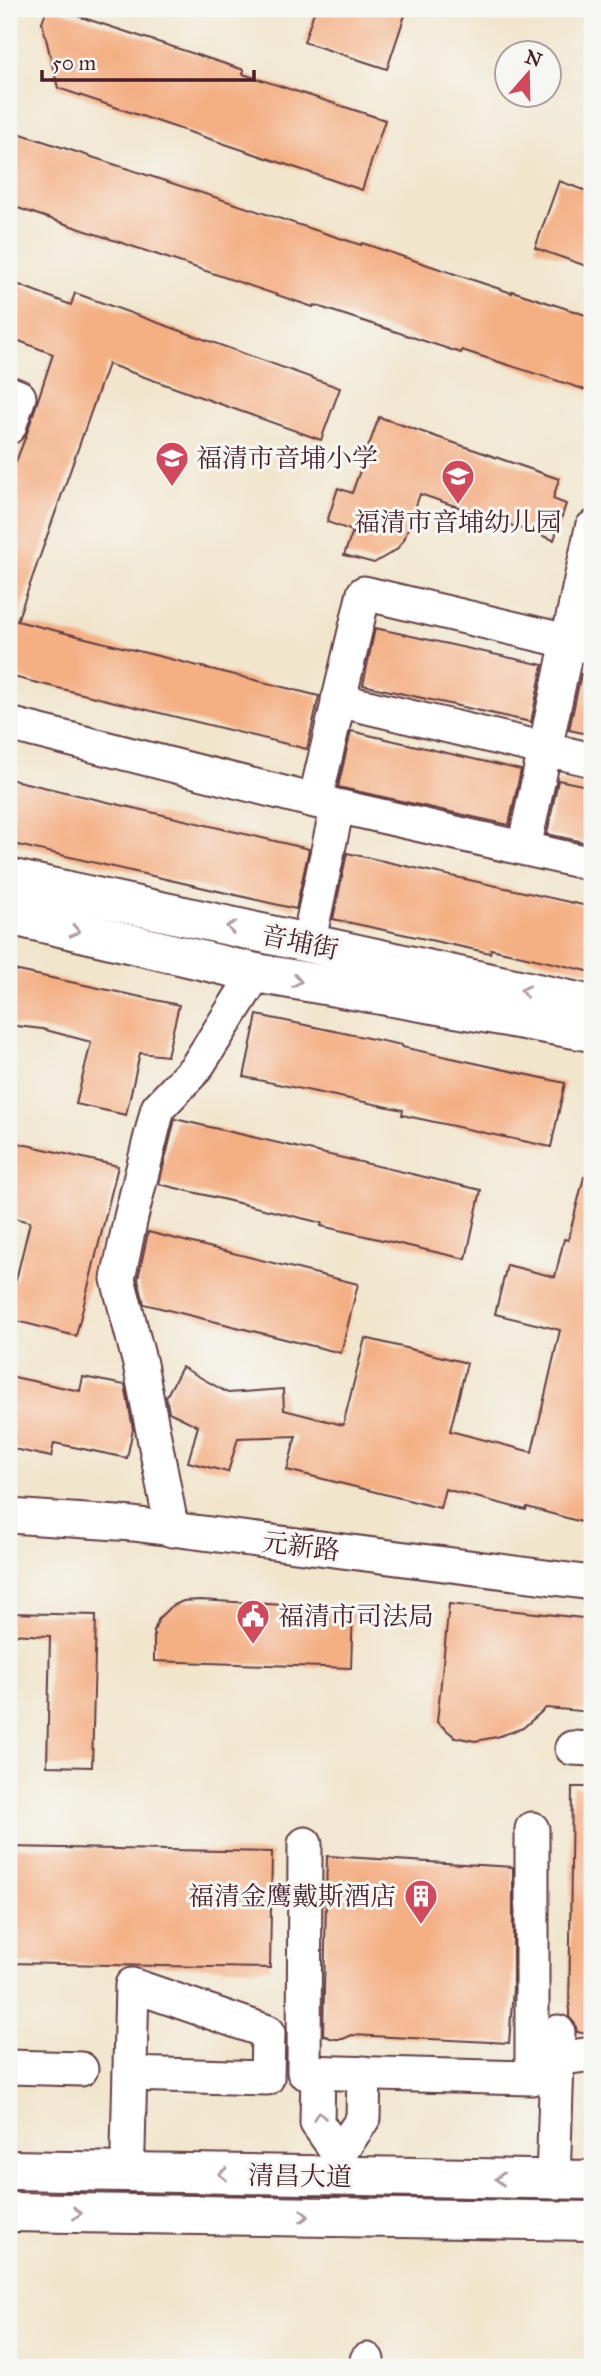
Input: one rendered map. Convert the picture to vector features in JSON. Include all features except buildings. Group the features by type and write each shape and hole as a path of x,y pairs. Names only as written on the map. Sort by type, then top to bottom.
{"street":[{"path":"9,393 19,397 9,427"},
{"path":"524,848 546,748 581,645 592,528"},
{"path":"308,944 338,700 364,593 581,645"},
{"path":"338,700 592,760"},
{"path":"9,724 326,804 592,864"},
{"name":"音埔街","path":"9,878 592,1005"},
{"name":"音埔街","path":"9,915 256,974 592,1032"},
{"path":"172,1530 140,1364 118,1279 158,1108 196,1068 256,974"},
{"name":"元新路","path":"9,1516 133,1524 592,1583"},
{"path":"305,1844 304,2072 533,2078 533,1829"},
{"path":"553,2180 558,2046 592,2054"},
{"path":"9,2067 81,2069"},
{"path":"318,2072 317,2123 339,2166"},
{"path":"339,2166 363,2119 364,2073"},
{"path":"128,2149 130,2074"},
{"name":"清昌大道","path":"9,2170 339,2166 553,2180 592,2180"},
{"name":"清昌大道","path":"9,2211 592,2221"}],"place":[{"name":"福清市音埔小学","path":"172,488"},
{"name":"福清市音埔幼儿园","path":"458,506"},
{"name":"福清市司法局","path":"253,1646"},
{"name":"福清金鹰戴斯酒店","path":"421,1926"}]}
